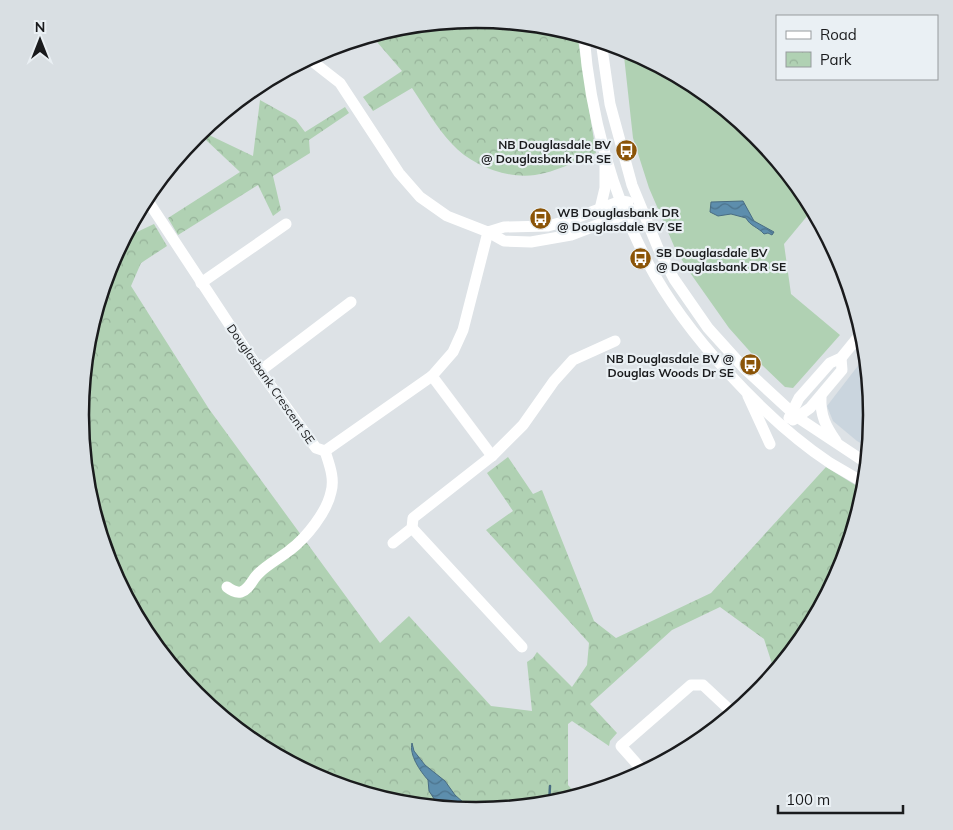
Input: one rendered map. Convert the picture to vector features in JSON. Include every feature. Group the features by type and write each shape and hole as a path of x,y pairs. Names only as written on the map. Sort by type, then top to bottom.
{"street":[{"path":"585,43 590,84 604,153 626,214 649,264 673,304 726,370 745,390 784,426 830,462 859,480"},
{"path":"602,48 610,104 638,202 674,279 708,328 745,369 794,415 861,460"},
{"path":"314,63 340,83 399,173 420,197 447,216 488,232 504,241 531,242 571,235 626,214 638,202"},
{"path":"600,209 605,188 604,153"},
{"path":"488,232 504,227 548,226 621,201 638,202"},
{"name":"Douglasbank Crescent SE","path":"151,205 260,371 316,448 326,451 432,376 453,352 464,330 488,232"},
{"path":"201,283 286,224"},
{"path":"260,371 351,302"},
{"path":"794,415 799,398 830,363 841,358 857,339"},
{"path":"393,543 412,528 413,518 492,456 523,425 554,381 573,360 615,341"},
{"path":"784,426 794,415 810,408 821,397 842,370 841,358"},
{"path":"432,376 492,456"},
{"path":"745,390 770,444"},
{"path":"821,397 821,411 825,425 840,447"},
{"path":"227,587 236,592 242,592 248,588 258,573 301,541 316,521 328,502 332,491 332,477 326,451"},
{"path":"412,528 522,646"},
{"path":"639,767 621,746 691,685 703,685 728,709"}],"shaded area":[{"path":"861,362 864,415 863,444 833,421 827,406"}],"green space":[{"path":"451,28 502,28 552,35 578,41 596,153 543,174 512,175 490,169 469,158 452,144 412,88 373,111 363,97 402,71 376,41 401,35"},
{"path":"624,57 670,79 692,93 732,124 768,160 799,200 808,215 784,244 791,294 840,335 793,388 785,387 762,365 729,328 686,267 674,246 649,188 633,138"},
{"path":"260,100 296,120 305,132 345,107 349,113 309,140 310,153 273,176 281,210 273,216 258,185 178,235 168,218 240,172 206,140 209,135 253,156"},
{"path":"154,224 167,246 141,263 131,286 209,409 380,643 409,616 491,706 532,711 527,662 537,652 572,687 587,665 589,643 486,530 513,511 487,473 508,457 533,494 542,490 594,621 616,638 711,593 826,467 858,487 851,515 835,563 812,609 799,630 772,665 764,639 720,607 672,630 590,704 617,733 610,741 609,746 572,721 568,724 568,785 573,790 502,802 451,802 426,799 401,795 352,782 305,763 283,751 261,737 221,706 202,689 169,651 141,609 129,586 118,563 102,515 92,466 90,440 89,415 92,364 96,339 110,290 118,267 135,233"}],"water":[{"path":"743,201 754,221 774,232 772,235 764,234 746,218 731,214 718,216 710,212 711,202"},
{"path":"412,743 414,751 425,765 445,781 463,802 435,800 429,791 428,780 419,768 411,748"}],"waterway":[{"path":"549,795 550,786"}],"place":[{"name":"NB Douglasdale BV @ Douglasbank DR SE","path":"627,151"},
{"name":"WB Douglasbank DR @ Douglasdale BV SE","path":"541,219"},
{"name":"SB Douglasdale BV @ Douglasbank DR SE","path":"640,259"},
{"name":"NB Douglasdale BV @ Douglas Woods Dr SE","path":"750,365"}]}
